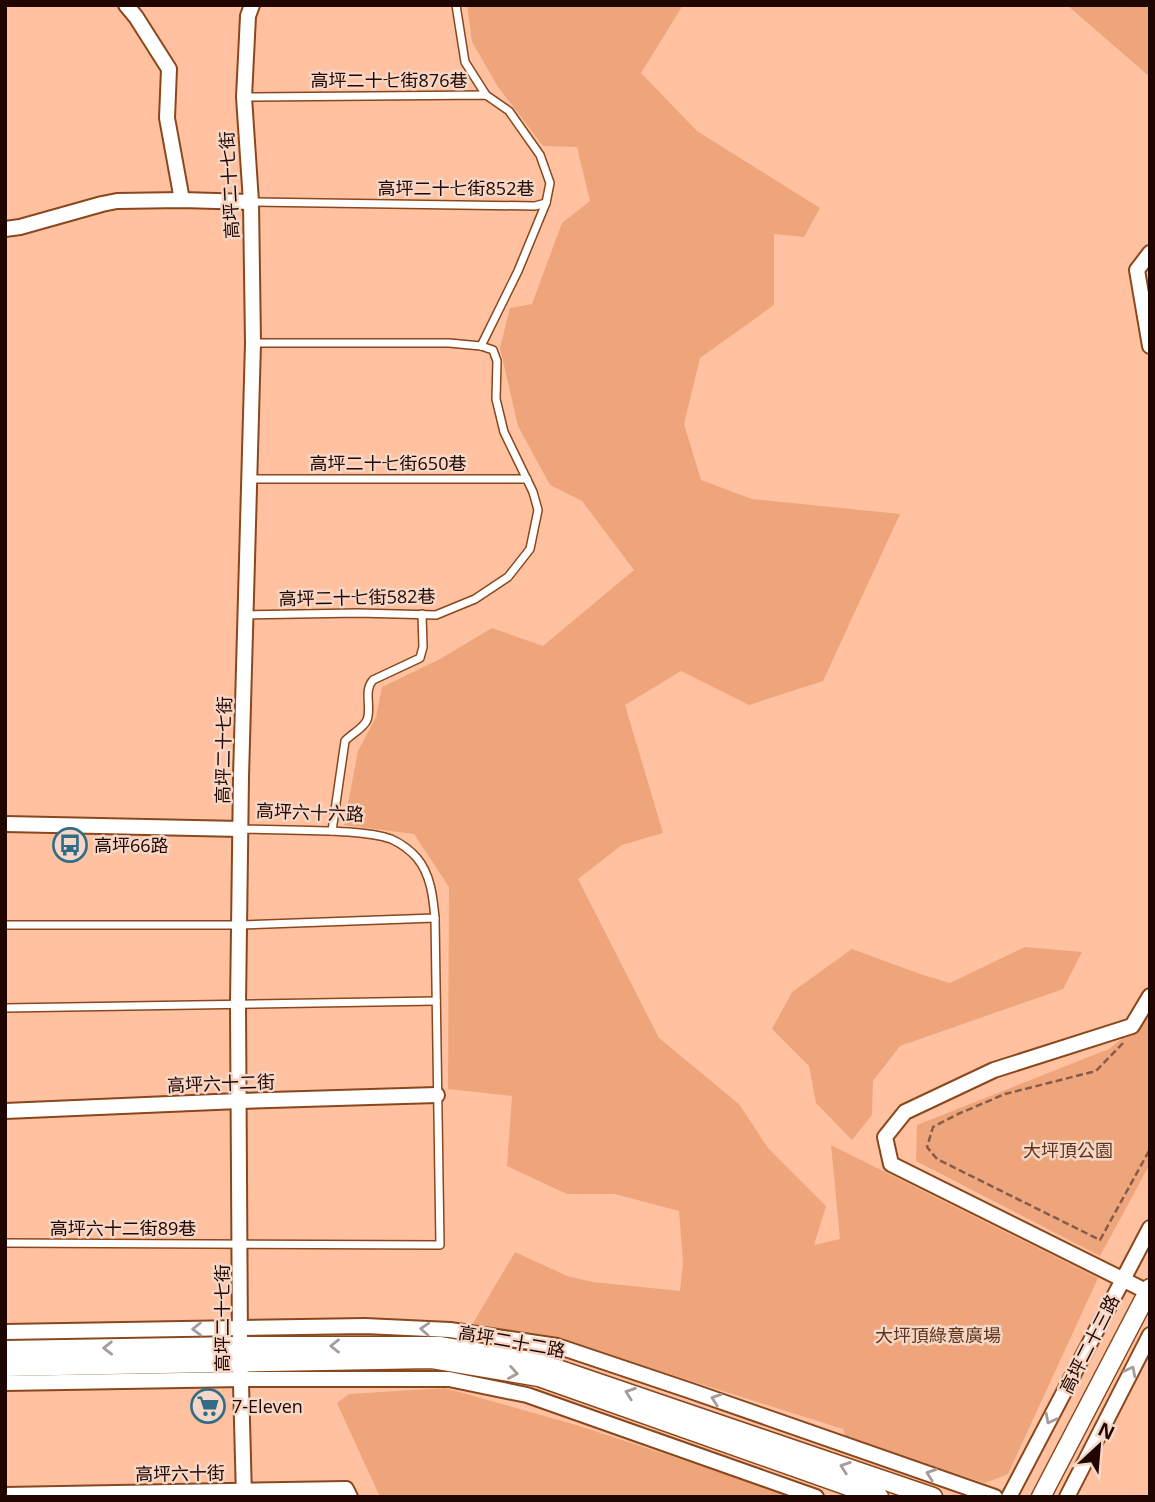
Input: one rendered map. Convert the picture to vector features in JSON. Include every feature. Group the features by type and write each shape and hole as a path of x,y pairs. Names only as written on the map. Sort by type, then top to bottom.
{"street":[{"path":"126,5 169,69 167,118 182,200"},
{"name":"高坪二十七街","path":"244,1494 238,1004 253,344 251,202 244,97 248,16 252,5"},
{"path":"5,229 20,228 117,201 251,202"},
{"path":"1150,253 1138,270 1150,346"},
{"name":"高坪六十六路","path":"5,824 241,829"},
{"path":"1149,1291 891,1164 885,1137 905,1112 994,1070 1132,1026 1150,996"},
{"name":"高坪六十二街","path":"5,1111 437,1095"},
{"name":"高坪二十三路","path":"1009,1497 1150,1228"},
{"name":"高坪二十三路","path":"1041,1497 1149,1291"},
{"name":"高坪二十二路","path":"5,1383 241,1354 365,1326 450,1330 557,1346 995,1497"},
{"name":"高坪二十二路","path":"5,1332 241,1354 449,1380 527,1395 816,1497"},
{"path":"1067,1497 1150,1335"},
{"name":"高坪二十二路","path":"5,1367 439,1346 537,1362 933,1497"},
{"name":"高坪二十二路","path":"5,1350 432,1359 539,1377 879,1497"},
{"name":"高坪六十街","path":"5,1495 244,1494 346,1489 350,1497"}],"lane":[{"path":"456,5 465,62 486,95"},
{"name":"高坪二十七街876巷","path":"244,97 486,95 509,111 540,155 550,183 546,203"},
{"name":"高坪二十七街852巷","path":"251,202 535,206 546,203"},
{"name":"高坪二十七街852巷","path":"481,346 518,271 546,203"},
{"path":"253,344 449,343 493,350 497,361 496,399 504,432 527,479"},
{"name":"高坪二十七街650巷","path":"249,479 527,479"},
{"name":"高坪二十七街582巷","path":"245,615 436,615 475,599 509,577 530,548 538,510 527,479"},
{"path":"332,831 345,741 368,719 369,685 373,680 420,658 423,652 422,614"},
{"name":"高坪六十六路","path":"241,829 374,834 403,845 416,858 428,877 435,918 440,1245"},
{"path":"5,925 240,925 435,918"},
{"path":"5,1008 436,1000"},
{"name":"高坪六十二街89巷","path":"5,1243 440,1245"}],"path":[{"path":"1123,1044 1096,1071 1005,1094 933,1127 927,1147 937,1160 1100,1241 1150,1149"}],"green space":[{"name":"大坪頂綠意廣場","path":"467,5 683,5 641,73 697,131 820,208 804,237 774,234 774,305 700,358 684,424 701,480 752,499 900,514 823,681 749,705 681,671 625,705 663,833 622,845 578,879 659,1038 739,1104 768,1148 826,1206 814,1245 840,1239 831,1145 1098,1278 1008,1474 985,1483 846,1438 843,1429 577,1345 472,1325 515,1252 567,1276 593,1282 680,1291 683,1262 679,1211 615,1194 567,1194 507,1166 512,1096 448,1089 449,887 414,834 344,825 358,751 376,717 382,687 440,659 492,628 543,646 634,570 582,501 550,485 518,426 500,348 510,308 532,304 562,223 590,201 577,147 543,146 498,87 472,42"},
{"path":"1067,5 1146,5 1150,14 1150,77"},
{"path":"1025,947 1082,952 1063,989 900,1046 873,1081 872,1115 852,1140 816,1103 809,1066 772,1029 792,992 852,949 950,983"},
{"name":"大坪頂公園","path":"1150,1016 1150,1164 1100,1256 916,1161 917,1125 1109,1049"},
{"path":"445,1388 576,1425 797,1497 380,1497 337,1403 349,1394"}],"place":[{"name":"高坪66路","path":"70,845"},
{"name":"7-Eleven","path":"208,1406"}]}
